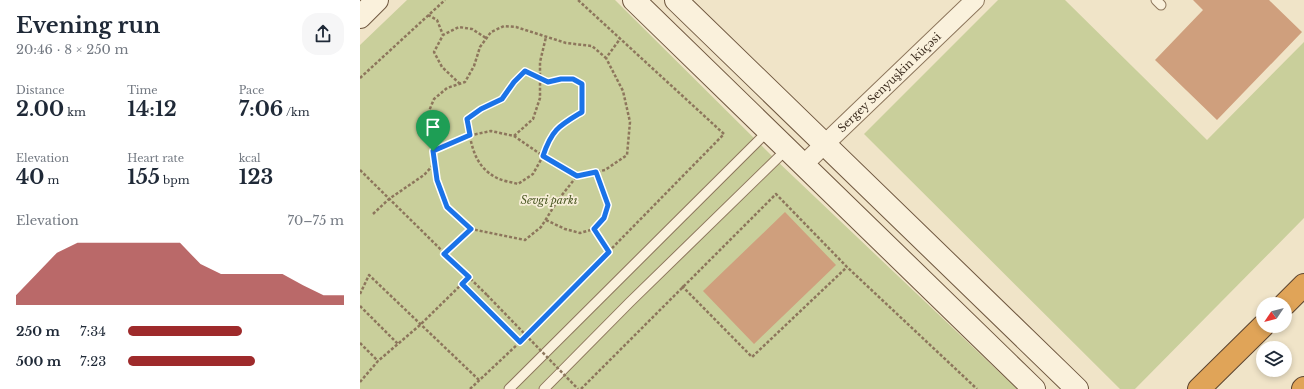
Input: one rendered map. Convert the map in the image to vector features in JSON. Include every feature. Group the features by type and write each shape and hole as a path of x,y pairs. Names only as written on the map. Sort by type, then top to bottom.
{"highway":[{"path":"1292,297 1304,285"},
{"path":"1199,389 1256,333"}],"street":[{"path":"360,17 377,0"},
{"path":"634,0 788,148 1034,389"},
{"path":"676,0 1077,389"},
{"name":"Sergey Senyuşkin küçəsi","path":"804,164 975,0"}],"lane":[{"path":"509,389 769,130"},
{"path":"544,389 630,302 788,148"}],"path":[{"path":"360,78 445,0"},
{"path":"470,389 520,342 724,134 578,0"},
{"path":"428,15 437,20 443,36"},
{"path":"504,26 516,27 566,43 592,46 606,58 623,91 630,122 627,155 604,170 577,176 558,200 541,227 525,240 471,229 447,207 437,180 433,151 424,123 434,99 447,88 465,82 474,66 480,47 487,39 491,32 504,26"},
{"path":"460,84 442,67 434,52 443,36 459,27 472,29 487,39"},
{"path":"514,136 533,119 540,98 540,62 546,37"},
{"path":"606,58 620,39"},
{"path":"525,71 548,82 561,79 573,79 582,84 582,112 554,131 547,143 543,156 534,174 518,184 498,178 485,170 474,154 470,135 467,119 481,109 502,99 514,82 525,71"},
{"path":"433,151 470,135 491,131 514,136 543,156 577,176"},
{"path":"373,214 390,199 424,175 435,163"},
{"path":"360,170 469,277 579,389 776,194 846,267 977,389"},
{"path":"546,220 564,229 580,233 594,229 604,218 608,205 596,172"},
{"path":"444,254 471,229"},
{"path":"594,229 609,252"},
{"path":"682,286 752,357 846,267"},
{"path":"360,294 369,275 479,380"},
{"path":"360,381 378,361 420,325 469,277"},
{"path":"462,284 520,342"},
{"path":"360,306 398,344"},
{"path":"360,343 378,361"}],"green space":[{"name":"Sevgi parkı","path":"407,0 615,0 776,160 1017,389 360,389 360,45"},
{"path":"998,0 1065,0 1207,140 1304,42 1304,218 1135,389 1120,389 864,134"}],"building":[{"path":"1193,0 1269,0 1302,32 1217,120 1155,60 1203,10"},
{"path":"785,212 836,265 754,344 703,291"}],"route":[{"path":"525,71 548,82 561,79 573,79 582,84 582,112 554,131 547,143 543,156 577,176 596,172 608,205 604,218 594,229 609,252 520,342 462,284 469,277 444,254 471,229 447,207 437,180 433,151 470,135 467,119 481,109 502,99 514,82 525,71"}]}
